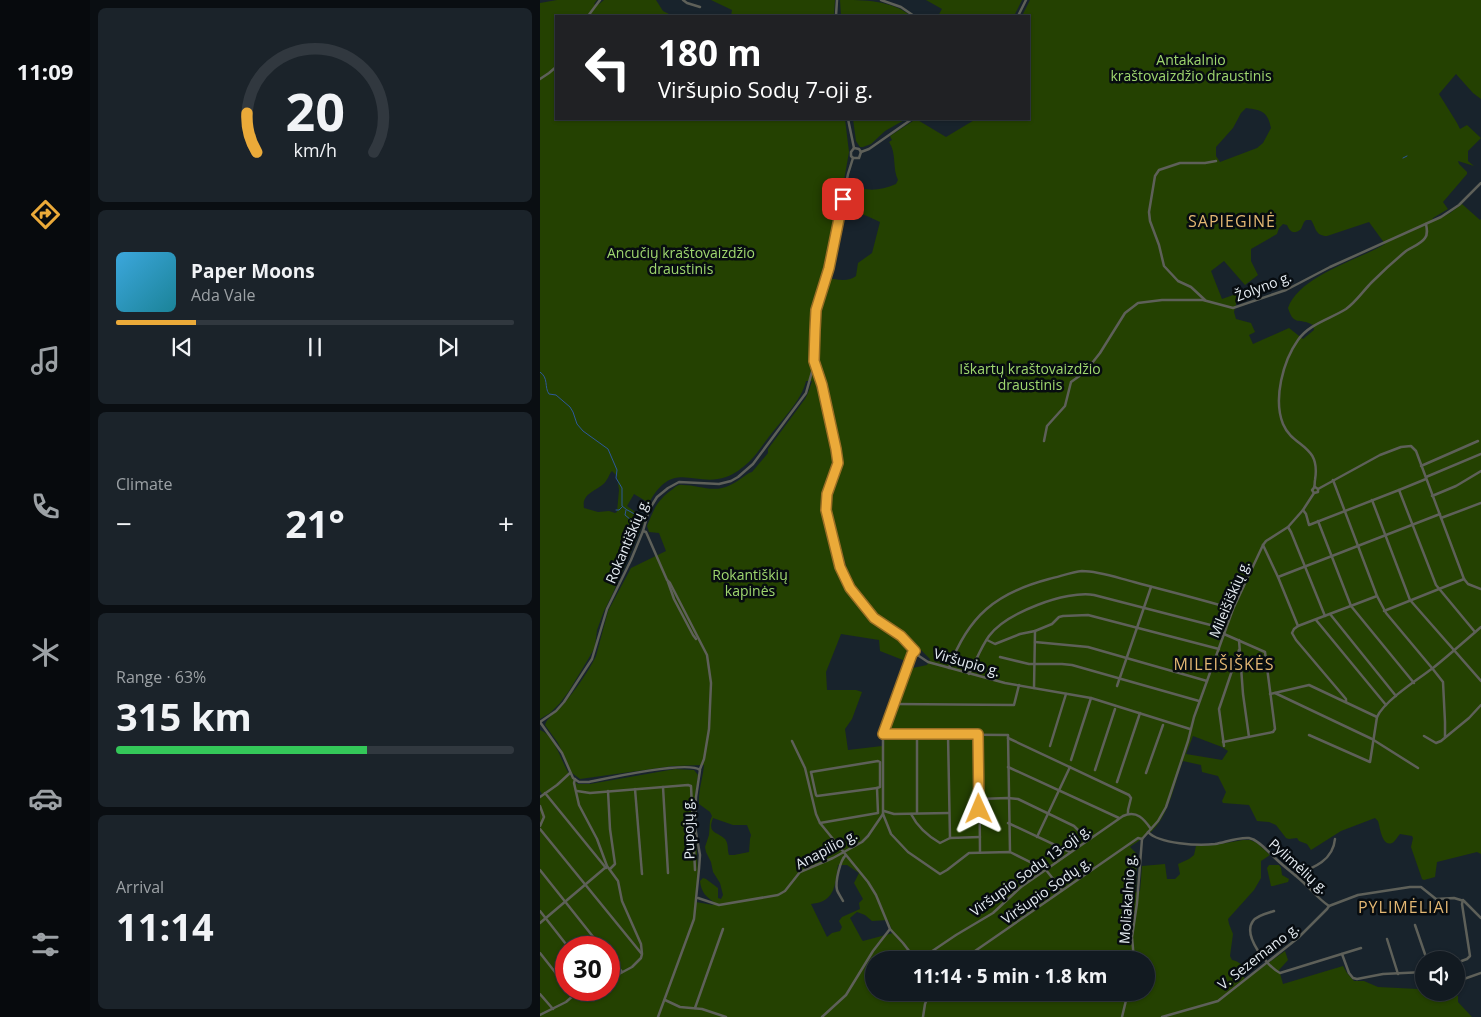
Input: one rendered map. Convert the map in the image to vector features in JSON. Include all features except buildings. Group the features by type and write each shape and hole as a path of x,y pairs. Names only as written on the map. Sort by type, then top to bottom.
{"street":[{"path":"589,15 600,0"},
{"path":"683,0 700,7"},
{"path":"836,15 837,0"},
{"path":"882,0 901,7 913,15"},
{"path":"1018,15 1026,0"},
{"path":"540,79 555,68"},
{"path":"848,120 854,148 851,156 859,158 861,152"},
{"path":"861,152 869,149 911,120"},
{"path":"854,148 859,149 861,152"},
{"name":"Rokantiškių g.","path":"540,722 556,711 564,702 592,659 604,616 621,583 652,505 657,497 679,482 726,483 738,477 748,469 803,398 808,387 814,361 816,310 829,268 853,158"},
{"path":"1206,301 1190,287 1178,281 1164,266 1149,212 1154,176 1159,170 1180,163 1216,161"},
{"name":"Žolyno g.","path":"1044,441 1047,426 1065,406 1071,382 1085,372 1100,353 1125,313 1138,303 1162,300 1206,301 1233,308 1272,295 1426,224 1454,208 1481,183"},
{"path":"1426,224 1427,234 1424,240 1400,257 1372,282 1354,303 1305,332 1297,340 1290,354 1280,387 1279,401 1284,426 1308,449 1314,458 1317,468 1316,488 1380,455 1411,446 1416,451 1464,579 1468,584 1481,590"},
{"name":"Viršupio g.","path":"814,361 822,385 837,455 837,468 825,504 827,516 840,567 850,588 877,621 901,636 923,660 1005,684 1091,698 1190,729"},
{"path":"1421,466 1478,441"},
{"path":"1303,510 1306,514 1308,525 1318,522 1399,490 1481,454"},
{"path":"1432,496 1456,486 1481,470"},
{"path":"1333,480 1384,611 1441,680 1443,686 1445,737"},
{"name":"Mileišiškių g.","path":"1142,839 1166,807 1199,701 1233,609 1263,545 1288,527 1303,510 1314,493 1312,490 1316,488"},
{"path":"1399,490 1438,589 1475,632"},
{"path":"1372,500 1410,600 1481,681"},
{"path":"1441,518 1481,503"},
{"path":"1278,577 1440,514"},
{"path":"1318,522 1351,606 1414,683"},
{"path":"1288,527 1325,616"},
{"name":"Pupojų g.","path":"643,531 646,532 668,580 707,655 711,683 708,734 696,797 695,827 700,855 694,919 658,1017"},
{"path":"1263,545 1298,626"},
{"path":"949,668 970,625 993,603 1009,593 1041,581 1082,571 1102,574 1233,609"},
{"path":"1384,611 1464,579"},
{"path":"1117,686 1151,587"},
{"path":"969,674 993,632 1014,615 1068,595 1094,595 1226,629"},
{"path":"1346,702 1346,699 1294,636 1293,631 1298,626 1377,596"},
{"path":"1330,614 1396,696"},
{"path":"987,640 995,644 1052,624 1060,616 1082,615 1219,649"},
{"path":"1316,620 1386,705"},
{"path":"1309,734 1370,762 1372,739 1378,713 1396,696 1481,627"},
{"path":"1034,688 1035,631"},
{"path":"1223,742 1275,731 1265,652 1224,634"},
{"path":"1239,640 1250,737"},
{"path":"1035,642 1088,647 1207,681"},
{"path":"1224,746 1219,709 1239,650"},
{"path":"915,651 912,654 883,734 884,813 891,834 912,856 940,874 969,853 1010,852 1046,870 1062,890"},
{"path":"1000,657 1034,664 1072,665 1199,701"},
{"path":"1270,694 1309,685 1377,717"},
{"path":"894,704 1014,705 1019,686"},
{"path":"1275,693 1372,739 1418,768"},
{"path":"1050,746 1066,694"},
{"path":"1070,760 1091,698"},
{"path":"1424,736 1436,742 1441,741 1481,705"},
{"path":"1095,770 1115,709"},
{"path":"1117,782 1140,713"},
{"path":"540,722 562,753 570,773 575,779 584,782 669,768 700,769"},
{"path":"1146,773 1163,725"},
{"path":"883,734 978,734 1008,736 1129,795 1131,798 1128,814 1142,818 1151,829"},
{"path":"978,734 980,852"},
{"path":"917,735 917,814"},
{"path":"948,735 950,838"},
{"path":"1008,736 1010,852"},
{"path":"792,741 799,752 820,823 873,890 890,929 910,951"},
{"path":"806,773 880,762 880,787 877,788 878,813 820,823"},
{"path":"1008,767 1119,818"},
{"path":"1037,838 1070,767"},
{"path":"811,772 817,796 877,788"},
{"path":"540,797 570,773"},
{"path":"575,779 574,783 579,805 597,839 608,868"},
{"path":"576,791 582,793 663,786 691,786 695,870"},
{"path":"663,786 668,873"},
{"path":"635,789 642,874"},
{"path":"540,923 615,864 610,829 608,791"},
{"path":"545,794 618,882 622,900 641,944 642,954 641,958 632,967 622,972 620,969"},
{"path":"877,794 883,794"},
{"path":"979,799 1008,798 1018,800 1074,826 1088,840"},
{"path":"540,806 544,817 540,827 642,954"},
{"path":"884,813 949,813"},
{"name":"Anapilio g.","path":"697,898 719,905 778,895 785,890 800,872 845,854 867,838 884,813"},
{"path":"911,814 919,826 934,840 941,843 950,838 980,837"},
{"name":"Viršupio Sodų 13-oji g.","path":"931,951 992,914 1021,887 1119,818 1128,814"},
{"path":"1008,823 1070,852"},
{"name":"Pylimėlių g.","path":"1148,832 1155,838 1190,844 1213,844 1253,839 1296,875 1328,907 1358,895 1410,887 1421,888 1436,899 1454,898 1463,900"},
{"name":"Viršupio Sodų g.","path":"975,951 1138,838 1142,839"},
{"name":"Moliakalnio g.","path":"1133,951 1132,937 1142,839"},
{"path":"1296,875 1324,861 1332,850 1335,839"},
{"path":"843,901 837,889 840,863 845,854"},
{"path":"540,870 593,936"},
{"path":"1463,900 1481,918"},
{"path":"1463,900 1462,904 1470,953 1468,959 1465,960"},
{"name":"V. Sezemano g.","path":"1162,1017 1218,1001 1305,932 1328,907"},
{"path":"540,911 560,936"},
{"path":"1274,911 1254,919 1250,928 1253,943 1274,970 1280,973 1361,948"},
{"path":"1416,925 1424,951"},
{"path":"695,1008 723,929"},
{"path":"822,1017 846,995 873,951 890,929"},
{"path":"1387,939 1398,974"},
{"path":"540,953 555,972"},
{"path":"1342,954 1349,973 1355,979 1362,980 1383,974 1415,973"},
{"path":"1465,979 1481,973"},
{"path":"540,994 553,1010"},
{"path":"665,1000 680,1007 695,1008 726,1017"},
{"path":"540,1016 568,1001"},
{"path":"923,1017 926,1001"},
{"path":"1122,1017 1126,1001"},
{"path":"707,1011 707,1016"}],"green space":[{"path":"557,0 597,0 594,4 596,5 604,0 656,0 663,11 671,15 555,15 555,120 845,120 849,152 839,209 821,287 825,277 845,280 856,276 858,263 872,253 880,222 844,208 849,184 872,190 896,184 898,180 893,151 889,142 892,140 890,136 914,120 918,120 946,137 974,120 1030,120 1030,15 1022,15 1030,0 1481,0 1481,99 1456,74 1439,94 1460,129 1467,125 1481,138 1468,151 1468,161 1474,166 1458,161 1467,174 1443,202 1448,209 1433,218 1432,222 1450,213 1462,204 1481,219 1481,854 1477,852 1437,862 1435,877 1424,880 1411,847 1412,836 1400,834 1393,842 1386,842 1375,818 1341,831 1311,850 1307,844 1299,841 1297,838 1286,838 1276,825 1257,821 1249,805 1223,803 1226,792 1218,776 1202,772 1201,765 1183,761 1164,814 1151,832 1130,847 1137,854 1136,892 1140,891 1142,866 1165,864 1167,879 1175,879 1180,874 1178,864 1194,855 1196,846 1250,840 1257,843 1270,855 1261,861 1261,878 1254,890 1228,919 1233,934 1230,956 1232,960 1242,965 1245,972 1244,978 1246,979 1285,951 1288,960 1279,970 1283,984 1343,966 1354,981 1364,981 1378,987 1415,989 1415,1001 1458,1001 1472,1017 540,1017 540,797 542,794 540,791 540,730 553,742 570,776 578,784 590,784 675,769 694,770 698,775 694,805 698,872 696,902 713,905 715,903 703,891 700,881 703,878 718,888 718,898 721,899 723,895 705,847 712,816 710,812 699,804 704,765 673,766 580,779 572,773 558,743 545,725 548,719 572,694 596,656 608,611 631,568 666,551 659,533 649,532 647,526 660,501 679,485 712,489 722,488 733,484 752,472 768,453 768,449 805,399 812,381 806,381 800,396 790,411 752,459 735,473 714,479 675,478 658,489 649,503 634,494 627,506 645,519 604,611 597,630 595,647 569,691 550,713 540,719 540,3","holes":["1246,108 1266,115 1271,128 1263,143 1257,148 1220,162 1216,156 1216,147 1233,128","1306,220 1311,220 1316,231 1323,236 1369,222 1385,244 1316,278 1294,297 1288,308 1292,318 1313,325 1314,330 1303,339 1289,328 1253,344 1249,335 1255,332 1251,323 1236,319 1234,312 1239,293 1222,299 1211,271 1224,261 1245,285 1258,275 1251,261 1251,249 1277,234 1283,224 1287,225 1292,232 1296,232 1301,229","819,380 822,380 824,386 841,459 829,504 847,569 859,594 877,617 907,636 930,659 927,665 908,669 882,746 848,750 845,729 852,719 862,692 856,690 827,690 826,672 841,634 879,640 880,651 908,662 911,650 901,637 872,619 855,602 842,579 823,510 825,494 836,462","612,471 617,476 619,490 617,512 598,512 584,508 585,498 603,484","1193,736 1228,751 1222,760 1186,754","713,818 733,825 747,825 751,835 749,852 729,855 725,839 712,830 711,823","838,865 847,865 859,873 854,883 863,899 859,903 860,909 842,917 839,921 842,927 840,931 832,933 827,937 811,904 823,901 831,895 835,886","857,912 865,915 872,921 888,920 893,933 863,941 850,918"]},
{"path":"711,0 835,0 834,15 731,15 732,10"},
{"path":"840,0 877,2 895,7 909,15 841,15"},
{"path":"926,0 1022,0 1014,15 939,15 942,9"},
{"path":"853,120 904,120 885,131 871,144 860,147 856,141"},
{"path":"1269,865 1279,865 1282,875 1289,879 1288,882 1271,886 1267,868"}],"waterway":[{"path":"1403,158 1407,156"},
{"path":"540,372 543,374 549,394 556,395 570,407 577,424 583,431 608,449 617,470 616,478 622,488 622,506 641,519"},
{"path":"616,510 622,507"},
{"path":"626,510 625,515 637,525"}],"district":[{"name":"SAPIEGINĖ","path":"1232,221"},
{"name":"MILEIŠIŠKĖS","path":"1224,664"},
{"name":"PYLIMĖLIAI","path":"1404,907"}],"route":[{"path":"843,199 829,268 816,310 814,361 822,385 838,463 827,494 825,504 827,516 840,567 850,588 877,621 901,636 915,651 912,654 883,734 978,734 979,809"}],"park label":[{"name":"Antakalnio kraštovaizdžio draustinis","path":"1191,68"},
{"name":"Ancučių kraštovaizdžio draustinis","path":"681,260"},
{"name":"Iškartų kraštovaizdžio draustinis","path":"1030,376"},
{"name":"Rokantiškių kapinės","path":"750,582"}]}
